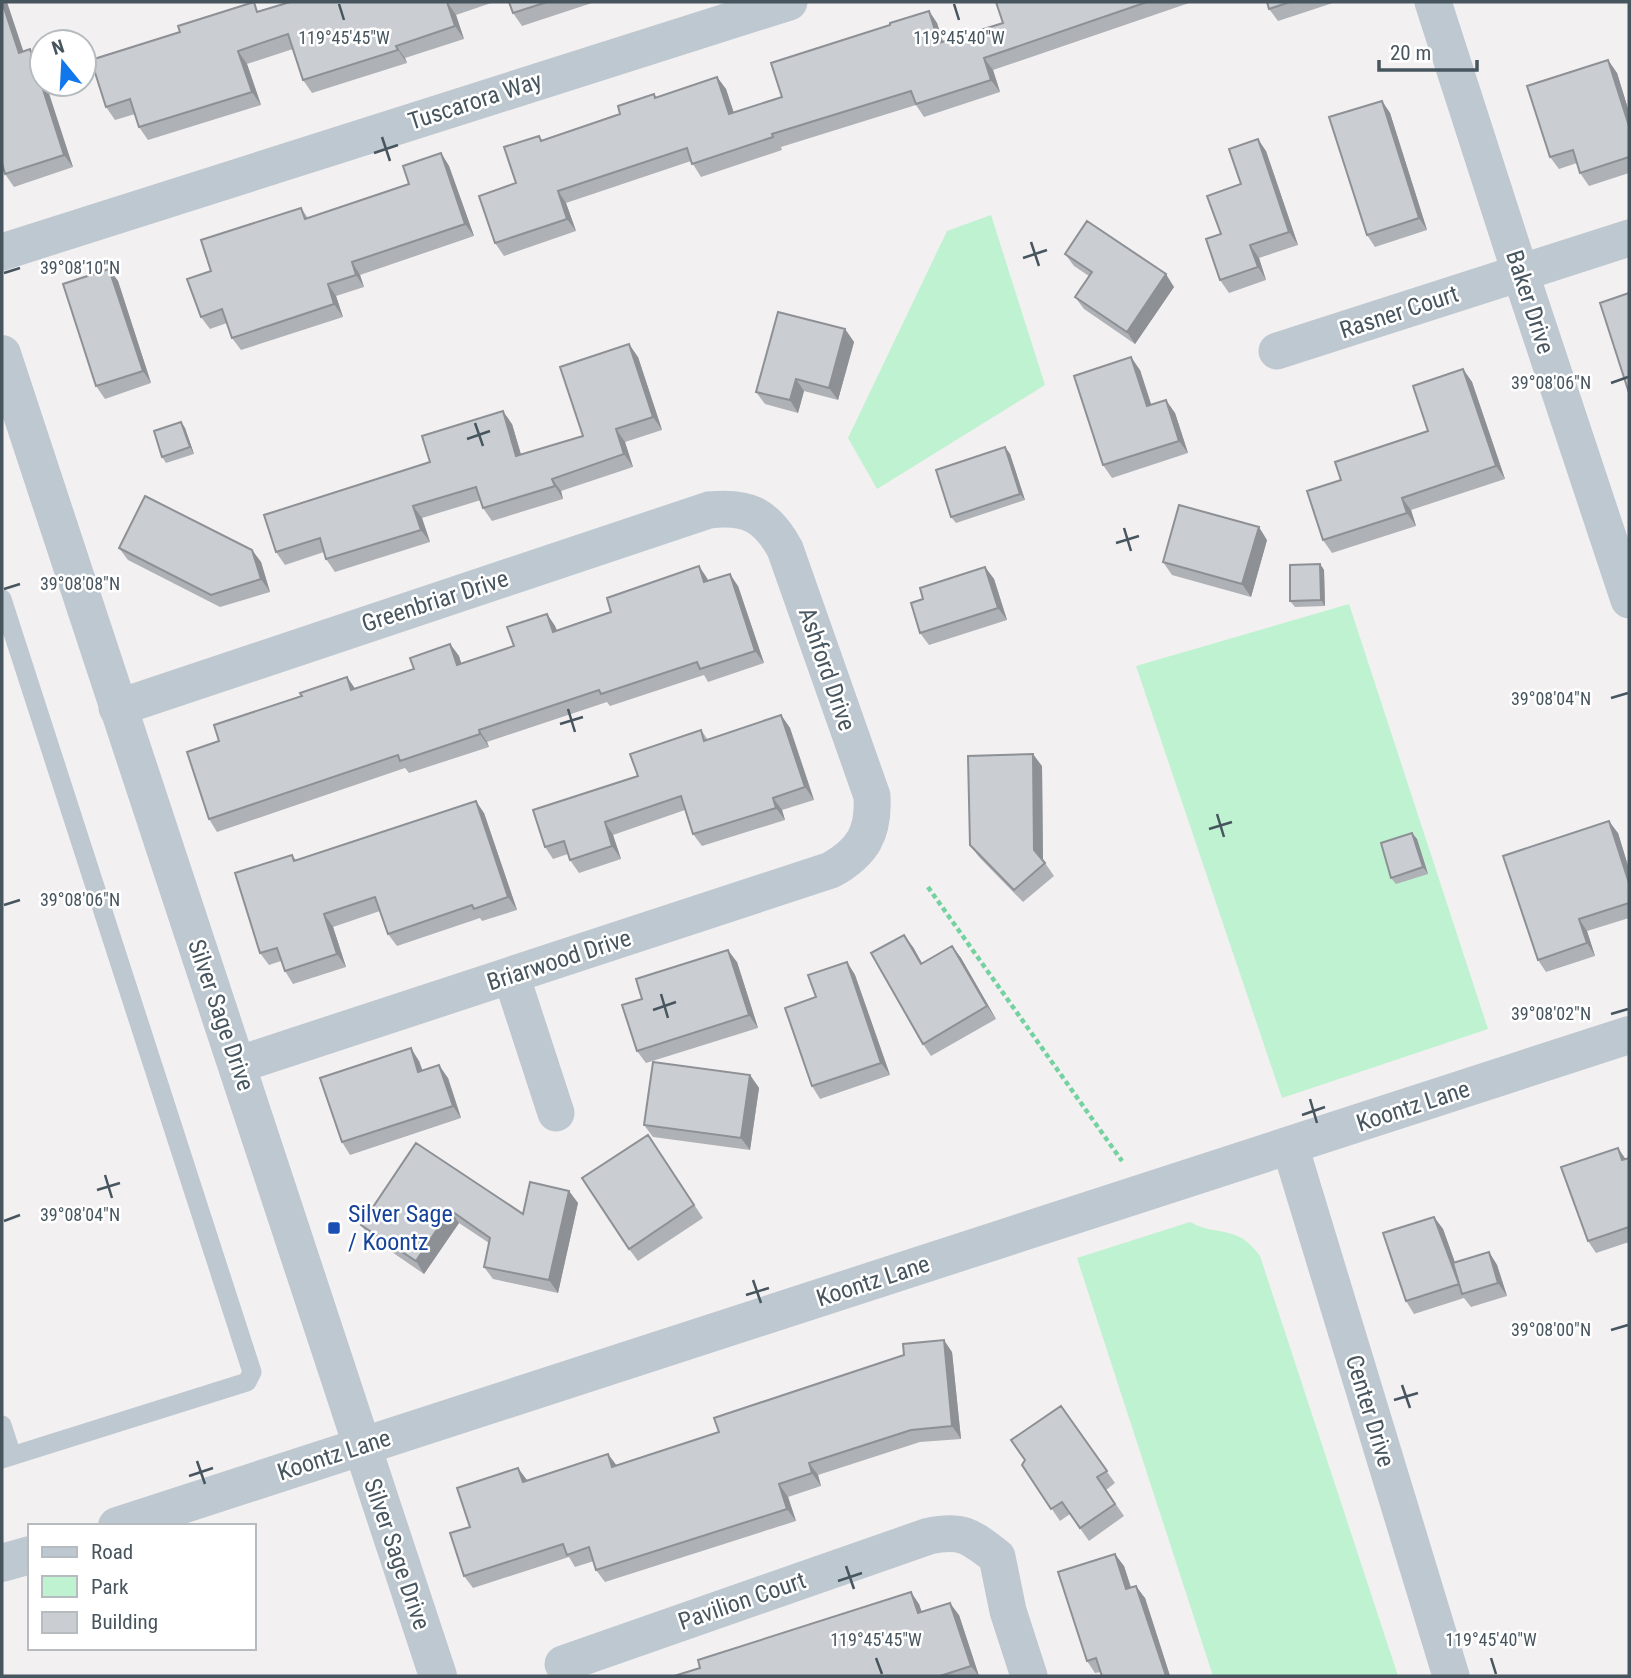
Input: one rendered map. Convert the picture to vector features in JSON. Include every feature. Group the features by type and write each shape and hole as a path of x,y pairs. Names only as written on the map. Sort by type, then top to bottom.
{"street":[{"name":"Tuscarora Way","path":"2,252 789,2"},
{"name":"Baker Drive","path":"1433,2 1629,600"},
{"name":"Rasner Court","path":"1278,351 1629,238"},
{"name":"Silver Sage Drive","path":"2,354 117,708 299,1246 361,1447 438,1676"},
{"name":"Greenbriar Drive","path":"117,708 709,510 731,508 754,515"},
{"name":"Ashford Drive","path":"754,515 776,533 785,549 872,796 873,810 867,835"},
{"name":"Briarwood Drive","path":"237,1065 831,870 848,860 861,847 867,835"},
{"path":"512,975 556,1113"},
{"name":"Koontz Lane","path":"123,1524 1629,1035"},
{"name":"Center Drive","path":"1290,1146 1451,1676"},
{"name":"Pavilion Court","path":"563,1664 929,1536 950,1532 973,1539 997,1557 1008,1611 1028,1676"},
{"path":"2,1563 28,1556"}],"lane":[{"path":"2,599 252,1372 247,1382 7,1457 2,1425"}],"path":[{"path":"928,887 1122,1161"}],"green space":[{"path":"991,215 1045,385 877,489 848,438 947,231"},
{"path":"1349,604 1488,1029 1282,1098 1136,666"},
{"path":"1190,1222 1235,1235 1260,1256 1398,1676 1213,1676 1077,1258"}],"building":[{"path":"2,2 19,53 28,50 28,98 46,98 64,155 5,174 2,163"},
{"path":"254,2 257,12 290,2 447,2 455,26 396,46 398,50 303,80 288,34 238,51 252,92 139,127 130,99 106,107 98,82 98,58 180,32 178,26"},
{"path":"509,2 547,2 513,13"},
{"path":"996,2 1147,2 984,58 991,80 916,104 911,91 772,134 773,137 692,164 687,148 558,191 567,219 495,243 479,196 516,183 504,147 539,136 541,141 620,114 618,106 654,94 655,98 717,77 729,114 782,97 771,63 929,11 939,43 1003,23"},
{"path":"1267,2 1290,2 1269,9"},
{"path":"1608,60 1629,126 1629,157 1580,173 1573,150 1550,157 1527,86"},
{"path":"1382,101 1419,218 1367,235 1329,117"},
{"path":"1258,139 1289,232 1250,245 1258,267 1220,280 1206,239 1221,234 1207,196 1241,184 1229,149"},
{"path":"441,153 465,224 352,262 356,275 328,284 334,304 232,338 222,309 201,317 187,279 211,271 201,240 301,208 305,219 409,184 403,166"},
{"path":"1087,221 1166,274 1127,332 1075,297 1092,272 1065,254"},
{"path":"109,269 143,371 96,386 63,284"},
{"path":"1629,293 1629,393 1600,303"},
{"path":"778,312 845,329 829,388 796,379 790,400 756,392"},
{"path":"629,344 653,417 616,429 624,454 552,479 555,486 483,508 476,487 413,506 421,530 326,559 320,538 276,552 264,515 430,462 422,436 503,411 516,456 583,436 560,367"},
{"path":"1131,357 1147,406 1166,400 1179,441 1103,465 1074,376"},
{"path":"1463,369 1496,466 1402,498 1407,513 1323,540 1307,491 1341,480 1335,462 1428,431 1413,386"},
{"path":"181,422 190,447 162,457 154,431"},
{"path":"1005,447 1020,494 951,517 936,470"},
{"path":"145,496 252,550 261,579 211,595 119,548"},
{"path":"1179,505 1259,527 1242,584 1163,562"},
{"path":"1320,564 1321,600 1290,601 1290,565"},
{"path":"699,566 704,582 730,574 755,651 700,669 697,662 601,694 599,690 479,730 480,734 400,761 398,755 209,819 187,752 219,741 214,725 302,696 300,693 347,677 351,690 414,669 410,658 450,644 457,665 514,646 507,627 547,614 553,632 611,612 607,598"},
{"path":"985,567 998,608 920,633 911,603 923,599 920,588"},
{"path":"781,715 805,787 773,798 776,808 693,834 681,796 605,822 612,846 570,860 564,841 545,847 533,810 638,776 630,754 701,730 704,741"},
{"path":"1033,754 1034,850 1045,863 1014,890 970,845 968,756"},
{"path":"476,801 508,897 474,909 472,905 388,934 375,897 324,914 337,954 285,971 277,948 260,953 235,873 292,855 294,861"},
{"path":"1609,821 1629,883 1629,903 1579,919 1587,943 1538,960 1503,856"},
{"path":"1412,833 1423,867 1391,878 1381,843"},
{"path":"904,935 921,964 952,946 987,1006 923,1044 871,953"},
{"path":"728,950 749,1015 637,1051 622,1005 642,999 636,979"},
{"path":"847,962 881,1063 812,1086 785,1008 816,997 808,975"},
{"path":"411,1048 418,1072 439,1065 453,1106 342,1142 320,1078"},
{"path":"653,1062 750,1075 741,1138 644,1125"},
{"path":"648,1135 694,1205 629,1249 582,1178"},
{"path":"416,1143 523,1214 530,1182 569,1191 549,1280 484,1267 490,1238 450,1210 416,1261 361,1225"},
{"path":"1618,1148 1622,1160 1629,1158 1629,1227 1588,1241 1561,1167"},
{"path":"1434,1217 1459,1284 1406,1301 1383,1233"},
{"path":"1489,1252 1498,1283 1462,1294 1453,1263"},
{"path":"944,1340 952,1426 911,1430 809,1463 812,1473 779,1484 787,1509 596,1570 589,1547 567,1555 563,1544 464,1576 450,1533 470,1527 457,1488 518,1468 523,1482 608,1454 612,1467 719,1432 714,1418 904,1355 903,1344"},
{"path":"1061,1406 1107,1471 1097,1477 1115,1504 1080,1528 1062,1502 1051,1509 1022,1465 1025,1460 1011,1440"},
{"path":"1115,1554 1126,1589 1136,1586 1166,1676 1102,1676 1096,1658 1087,1661 1058,1572"},
{"path":"911,1592 918,1613 950,1603 971,1666 940,1676 674,1676 700,1668 698,1660"}],"place":[{"name":"Silver Sage / Koontz","path":"334,1228"}]}
